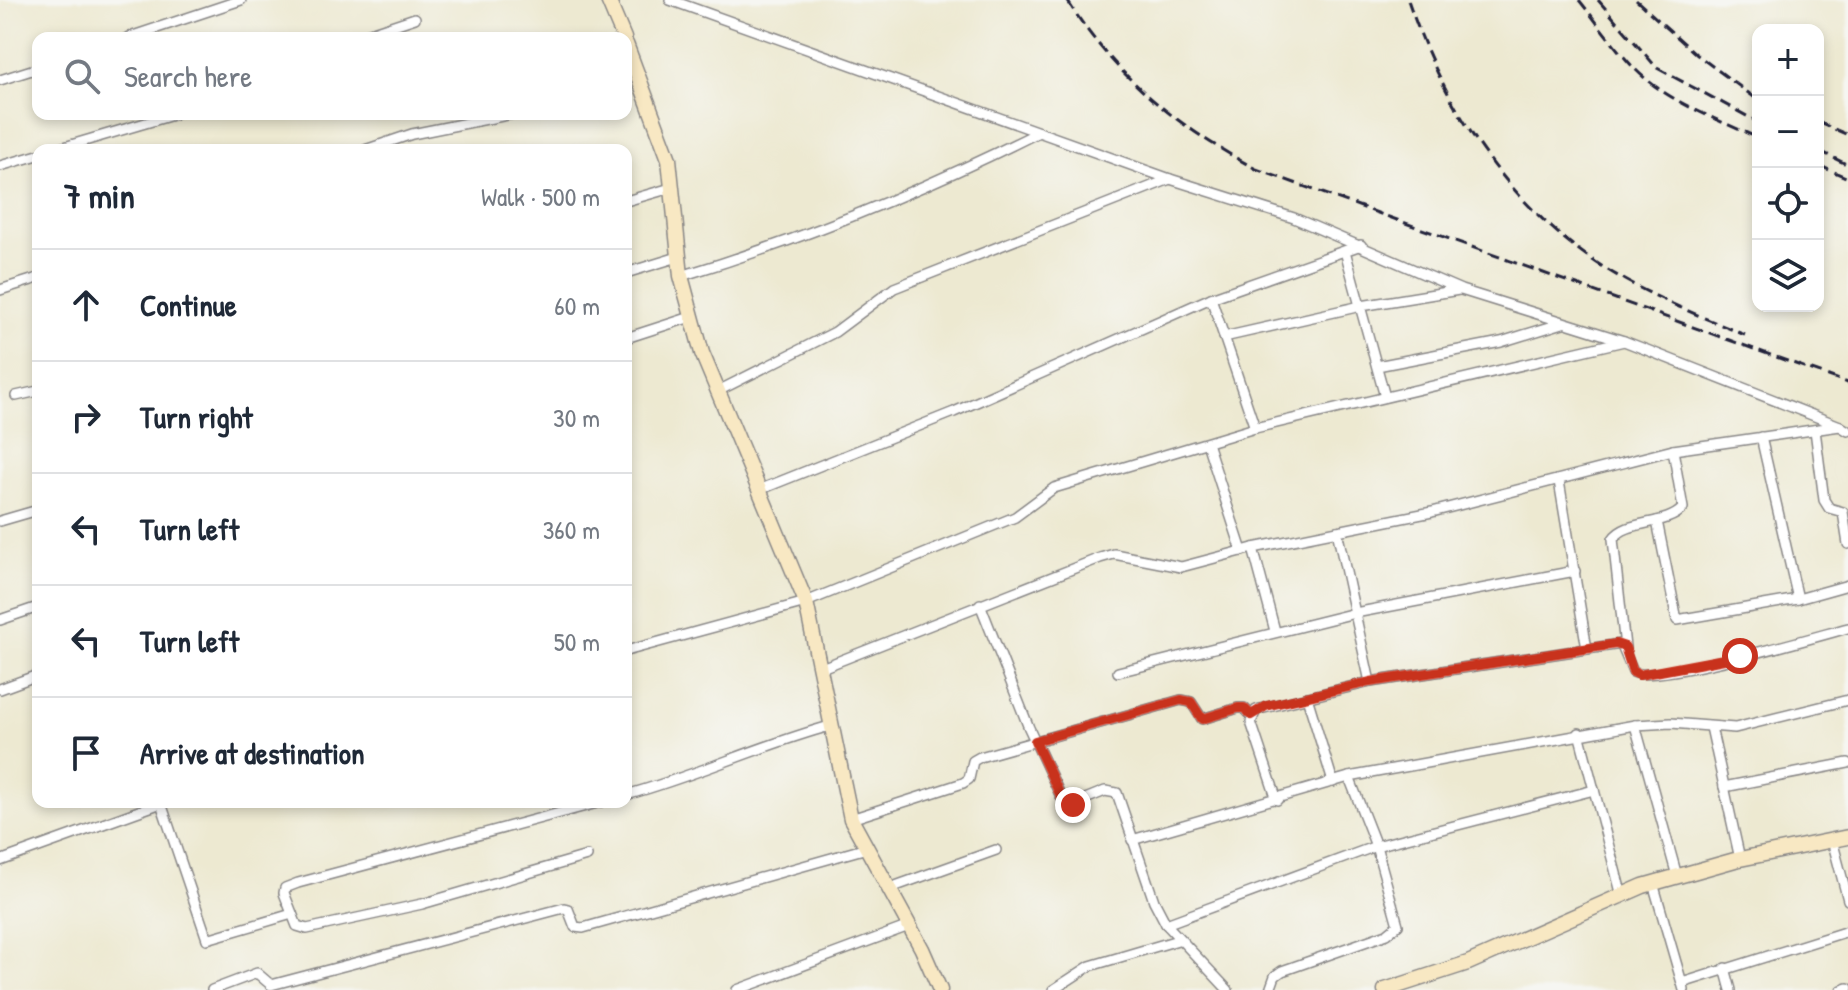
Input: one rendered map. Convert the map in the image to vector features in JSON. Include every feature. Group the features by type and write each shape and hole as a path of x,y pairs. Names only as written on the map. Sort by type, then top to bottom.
{"street":[{"path":"145,32 241,0"},
{"path":"608,0 621,32"},
{"path":"670,0 1170,179 1294,218 1461,290 1624,341 1844,429"},
{"path":"373,32 415,18"},
{"path":"0,80 32,70"},
{"path":"632,74 669,159 678,257 691,317 716,392 806,602 851,819 890,888 940,990"},
{"path":"74,144 156,120"},
{"path":"383,144 412,134 482,120"},
{"path":"681,276 821,229 963,170 1039,132"},
{"path":"0,166 32,157"},
{"path":"716,392 835,332 904,283 1170,179"},
{"path":"632,199 671,188"},
{"path":"759,490 954,412 1211,298 1280,271 1361,245"},
{"path":"1345,251 1385,397"},
{"path":"632,271 678,257"},
{"path":"0,290 32,280"},
{"path":"1224,337 1361,306 1461,290"},
{"path":"1211,298 1255,428"},
{"path":"632,336 691,317"},
{"path":"1377,366 1488,345 1563,323"},
{"path":"632,649 806,602 1015,517 1054,488 1255,428 1624,341"},
{"path":"16,396 32,392"},
{"path":"819,669 1114,554 1181,567 1253,548 1559,481 1673,450 1815,430 1844,429"},
{"path":"1815,430 1824,500 1829,508 1843,512 1847,539"},
{"path":"1761,437 1798,599"},
{"path":"1207,443 1242,551"},
{"path":"1673,450 1683,508 1657,521 1620,532 1613,539 1625,647 1633,672 1648,675 1740,656 1848,628"},
{"path":"1559,481 1587,649"},
{"path":"0,521 32,512"},
{"path":"1657,521 1677,620 1798,599 1848,585"},
{"path":"1337,531 1370,682"},
{"path":"1253,548 1275,631"},
{"path":"1118,672 1355,613 1575,571"},
{"path":"980,604 1035,741 1065,804 1073,805 1113,790 1120,797 1132,840 1166,924 1228,990"},
{"path":"0,620 32,609"},
{"path":"1251,715 1256,710 1370,682 1616,644 1625,647"},
{"path":"0,689 32,677"},
{"path":"1307,697 1333,782"},
{"path":"851,819 963,783 969,779 973,761 1181,700 1191,702 1202,719 1238,708 1244,708 1251,715 1277,800"},
{"path":"1132,840 1349,777 1635,725 1671,723 1711,727 1762,723 1848,700"},
{"path":"1635,725 1677,876"},
{"path":"632,793 706,770 773,741 830,726"},
{"path":"1711,727 1740,859"},
{"path":"1579,733 1622,896"},
{"path":"1724,787 1848,763"},
{"path":"1270,990 1271,983 1282,971 1394,930 1398,917 1376,846 1349,777"},
{"path":"1166,924 1376,846 1594,790"},
{"path":"0,861 145,808"},
{"path":"161,808 207,939 292,914"},
{"path":"579,808 290,885 284,893 297,926 307,929 422,904 587,856"},
{"path":"1385,990 1468,963 1653,883 1740,859 1848,837"},
{"path":"1832,840 1848,900"},
{"path":"212,990 257,973 271,985 564,908 568,909 575,927 583,928 867,848"},
{"path":"890,888 996,850"},
{"path":"1653,883 1683,986 1725,968 1848,931"},
{"path":"744,989 909,926"},
{"path":"1053,990 1090,966 1178,940"},
{"path":"1725,968 1731,990"},
{"path":"1842,990 1848,988"}],"railway":[{"path":"1067,0 1105,53 1150,97 1200,136 1256,169 1848,383"},
{"path":"1408,0 1422,39 1459,112 1481,147 1533,210 1564,238 1614,274 1745,335"},
{"path":"1579,0 1620,52 1647,80 1692,108 1752,135"},
{"path":"1598,0 1657,68 1752,119"},
{"path":"1636,0 1696,54 1753,96"},
{"path":"1824,125 1848,135"},
{"path":"1824,153 1848,165"},
{"path":"1824,168 1848,178"}],"route":[{"path":"1073,805 1068,806 1063,801 1035,741 1181,700 1191,702 1202,719 1238,708 1244,708 1251,715 1266,706 1370,682 1616,644 1625,647 1633,672 1639,675 1740,656"}]}
